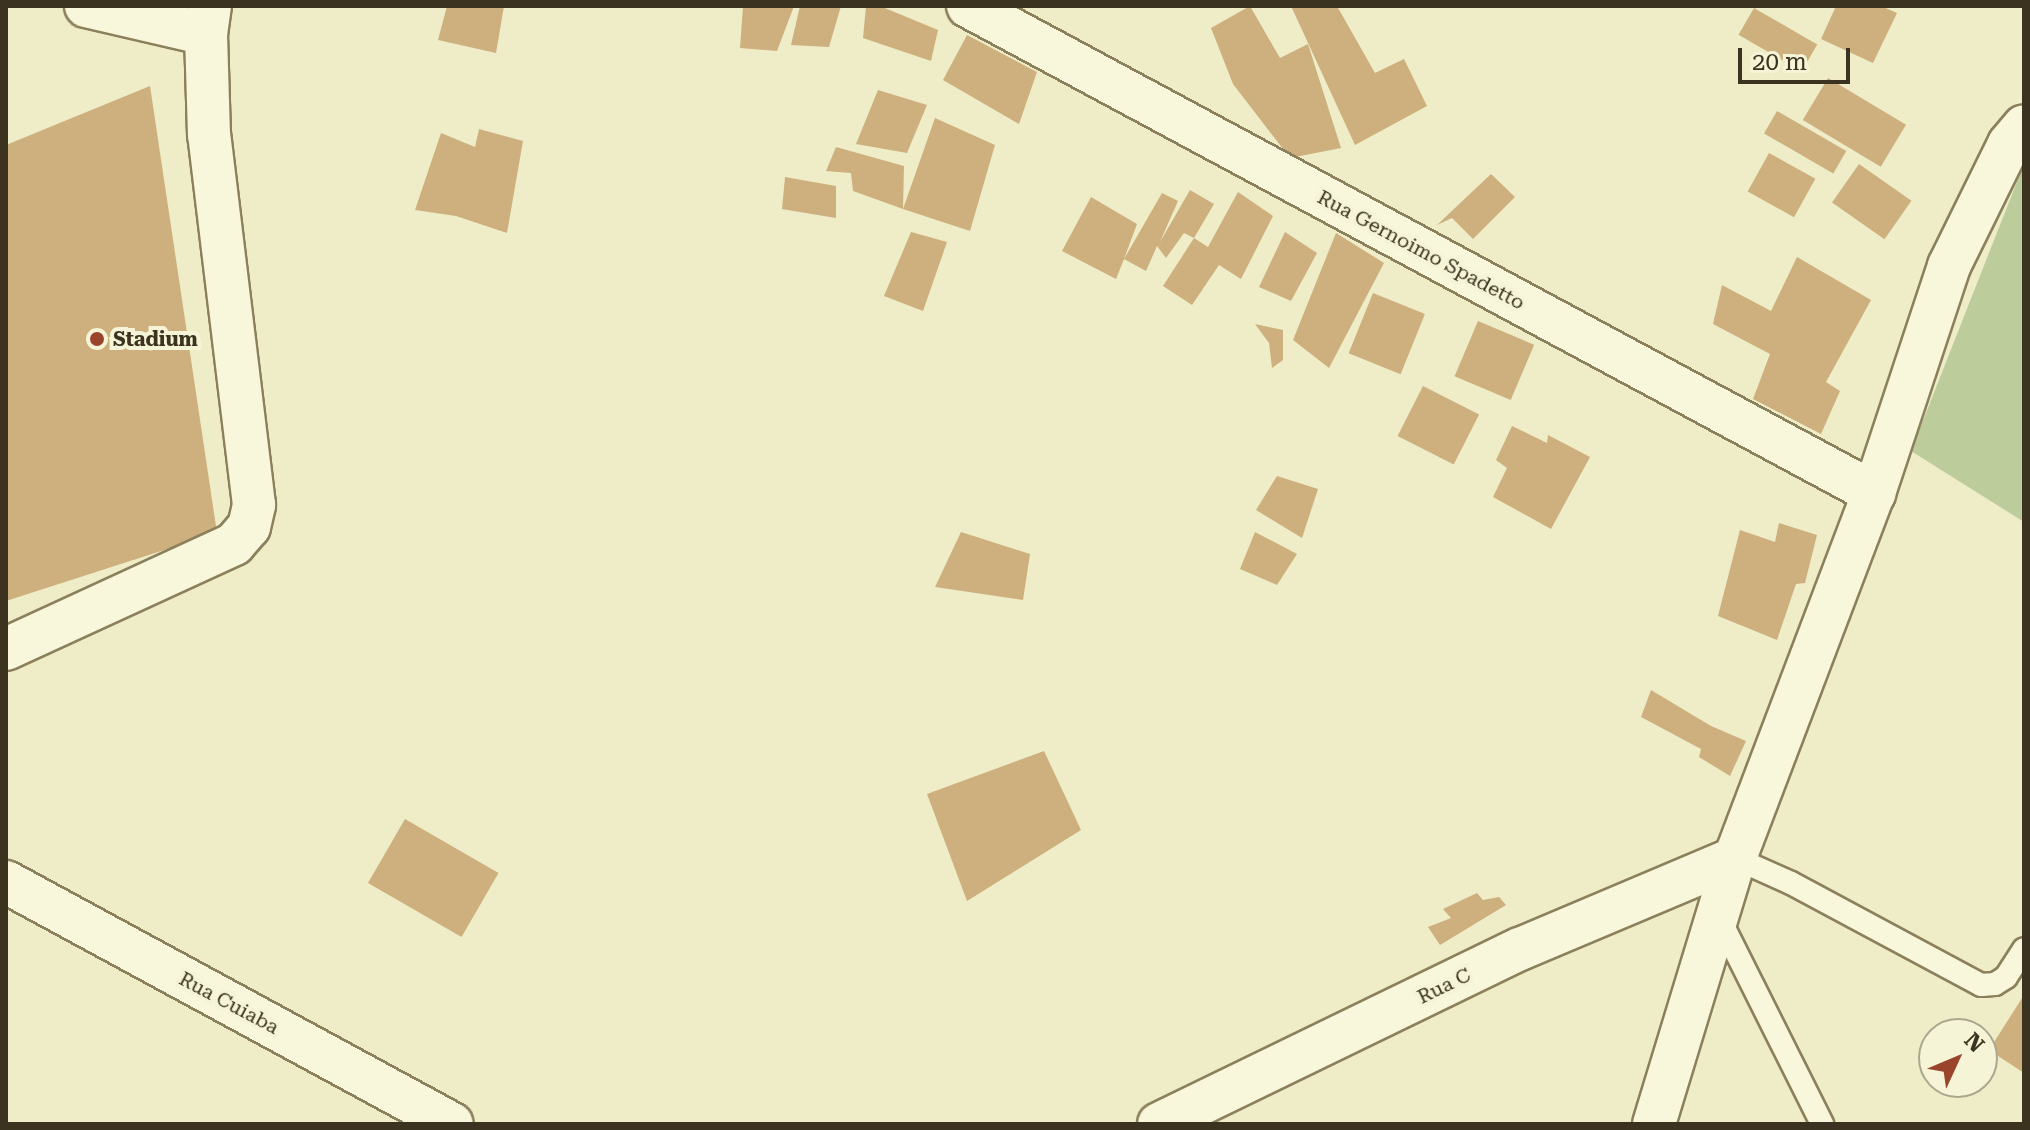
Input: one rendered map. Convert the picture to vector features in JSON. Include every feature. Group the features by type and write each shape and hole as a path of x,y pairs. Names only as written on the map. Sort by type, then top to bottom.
{"street":[{"path":"6,649 234,544 249,527 254,505 209,135 208,20 86,6"},
{"name":"Rua Gernoimo Spadetto","path":"968,6 1874,493"},
{"path":"1654,1124 1735,858 1874,493 1949,266 2009,144 2024,126"},
{"name":"Rua C","path":"1159,1124 1520,949 1735,858"},
{"name":"Rua Cuiaba","path":"6,882 452,1124"}],"lane":[{"path":"1735,858 1791,883 1981,985 1995,984 2006,977 2024,949"},
{"path":"1718,915 1822,1124"}],"green space":[{"path":"2024,164 2024,522 1911,451"}],"building":[{"path":"447,6 504,6 496,53 438,40"},
{"path":"743,6 794,6 777,51 740,48"},
{"path":"800,6 841,6 829,47 791,45"},
{"path":"866,6 880,6 938,30 931,61 863,38"},
{"path":"1250,6 1280,58 1308,44 1341,148 1290,158 1233,84 1211,28"},
{"path":"1291,6 1337,6 1375,73 1404,59 1427,106 1355,145"},
{"path":"1836,6 1881,6 1897,13 1873,63 1821,39"},
{"path":"1754,8 1817,44 1802,71 1738,35"},
{"path":"967,35 1037,72 1019,124 943,80"},
{"path":"1828,78 1906,125 1881,167 1803,120"},
{"name":"Stadium","path":"150,86 217,533 6,601 6,145"},
{"path":"878,90 927,105 907,153 856,144"},
{"path":"1777,111 1846,151 1833,174 1764,134"},
{"path":"935,118 995,145 970,231 903,209"},
{"path":"479,129 523,141 507,233 456,216 415,210 441,133 475,147"},
{"path":"836,147 904,166 903,209 853,191 851,173 826,171"},
{"path":"1769,153 1815,179 1794,217 1748,191"},
{"path":"1859,164 1911,201 1884,239 1832,203"},
{"path":"1491,174 1515,197 1473,239 1452,218 1437,225"},
{"path":"785,177 836,186 836,218 782,209"},
{"path":"1190,190 1214,204 1194,238 1184,233 1166,258 1157,246 1146,271 1124,259 1162,193 1178,201 1160,242"},
{"path":"1238,192 1273,216 1241,279 1219,265 1192,305 1163,286 1194,238 1208,247"},
{"path":"1091,197 1137,224 1116,279 1062,251"},
{"path":"911,232 947,242 923,311 884,296"},
{"path":"1285,232 1317,253 1291,301 1259,287"},
{"path":"1336,233 1384,263 1329,368 1293,340"},
{"path":"1797,257 1871,300 1826,382 1840,391 1821,434 1753,399 1770,354 1713,324 1722,285 1771,311"},
{"path":"1373,293 1425,314 1401,374 1349,353"},
{"path":"1478,321 1534,345 1511,400 1455,376"},
{"path":"1255,324 1283,330 1283,360 1272,368 1269,343"},
{"path":"1423,386 1479,415 1454,464 1398,436"},
{"path":"1512,426 1547,443 1548,435 1590,457 1551,529 1493,497 1507,468 1496,460"},
{"path":"1277,476 1318,489 1302,538 1256,510"},
{"path":"1779,523 1817,535 1805,583 1796,584 1777,640 1718,616 1740,530 1775,542"},
{"path":"961,532 1030,554 1023,600 935,587"},
{"path":"1255,532 1297,554 1277,585 1240,569"},
{"path":"1651,690 1711,726 1746,741 1730,776 1699,757 1701,749 1641,717"},
{"path":"1044,751 1081,830 967,901 927,794"},
{"path":"405,819 499,873 462,937 368,883"},
{"path":"1477,893 1483,900 1499,897 1506,905 1440,945 1428,927 1451,918 1443,909"},
{"path":"2024,995 2024,1073 1998,1056 1998,1036"}],"place":[{"name":"Stadium","path":"97,339"}]}
